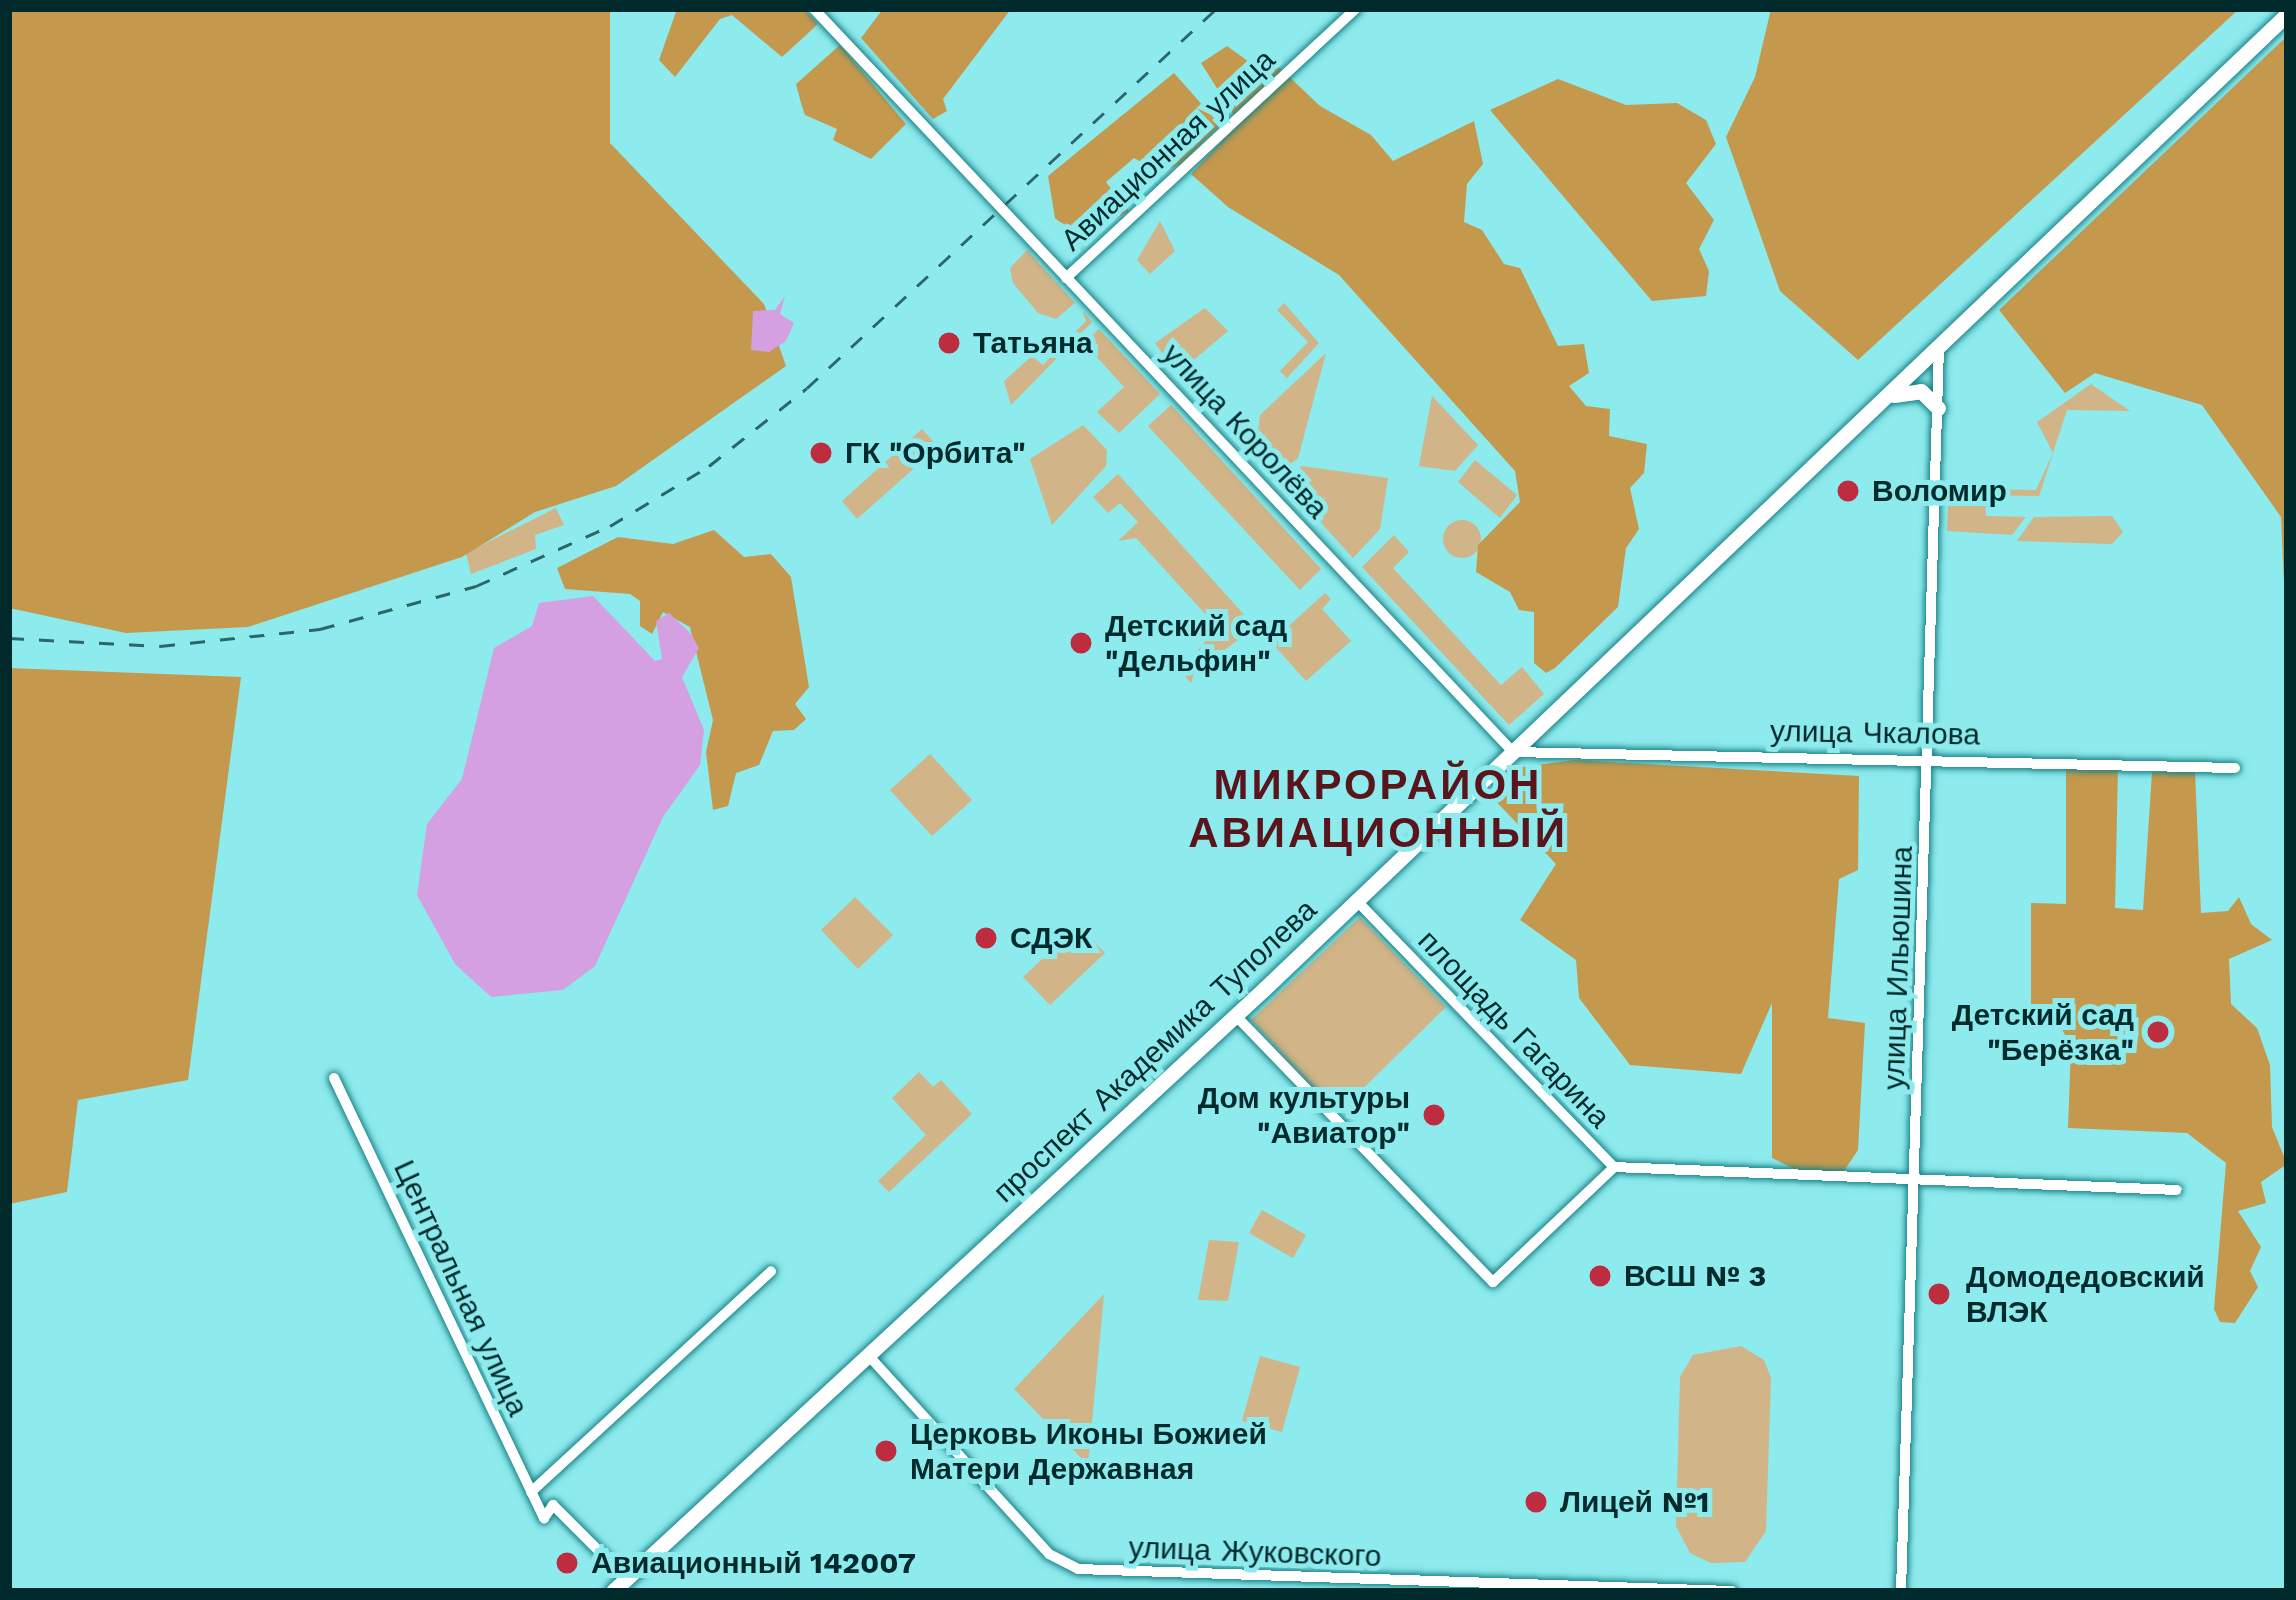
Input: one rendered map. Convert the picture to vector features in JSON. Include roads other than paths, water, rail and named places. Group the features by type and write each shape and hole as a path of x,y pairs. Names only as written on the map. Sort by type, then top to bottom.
{"main road":[{"name":"проспект Академика Туполева","path":"613,1591 1236,1016 2287,14"},
{"path":"1881,402 1913,390 1938,408"}],"street":[{"name":"улица Королёва","path":"814,9 1513,752"},
{"name":"Авиационная улица","path":"1066,278 1355,9"},
{"name":"улица Ильюшина","path":"1900,1591 1939,347"},
{"name":"улица Чкалова","path":"1513,752 2235,768"},
{"name":"площадь Гагарина","path":"1236,1016 1493,1282 1614,1168 1357,901"},
{"name":"Центральная улица","path":"334,1078 544,1518 554,1505 626,1578"},
{"path":"1614,1168 2177,1190"},
{"path":"531,1492 771,1271"},
{"name":"улица Жуковского","path":"868,1355 1049,1554 1078,1570 1732,1591"}],"railway":[{"path":"9,638 160,646 320,629 476,586 610,526 709,466 807,388 1216,9"}],"place":[{"name":"Татьяна","path":"949,343"},
{"name":"ГК \"Орбита\"","path":"821,453"},
{"name":"Воломир","path":"1848,491"},
{"name":"Детский сад \"Дельфин\"","path":"1081,643"},
{"name":"СДЭК","path":"986,938"},
{"name":"Детский сад \"Берёзка\"","path":"2158,1032"},
{"name":"Дом культуры \"Авиатор\"","path":"1434,1115"},
{"name":"ВСШ № 3","path":"1600,1276"},
{"name":"Домодедовский ВЛЭК","path":"1939,1294"},
{"name":"Церковь Иконы Божией Матери Державная","path":"886,1451"},
{"name":"Лицей №1","path":"1536,1502"},
{"name":"Авиационный 142007","path":"567,1563"}],"district":[{"name":"МИКРОРАЙОН АВИАЦИОННЫЙ","path":"1378,809"}]}
